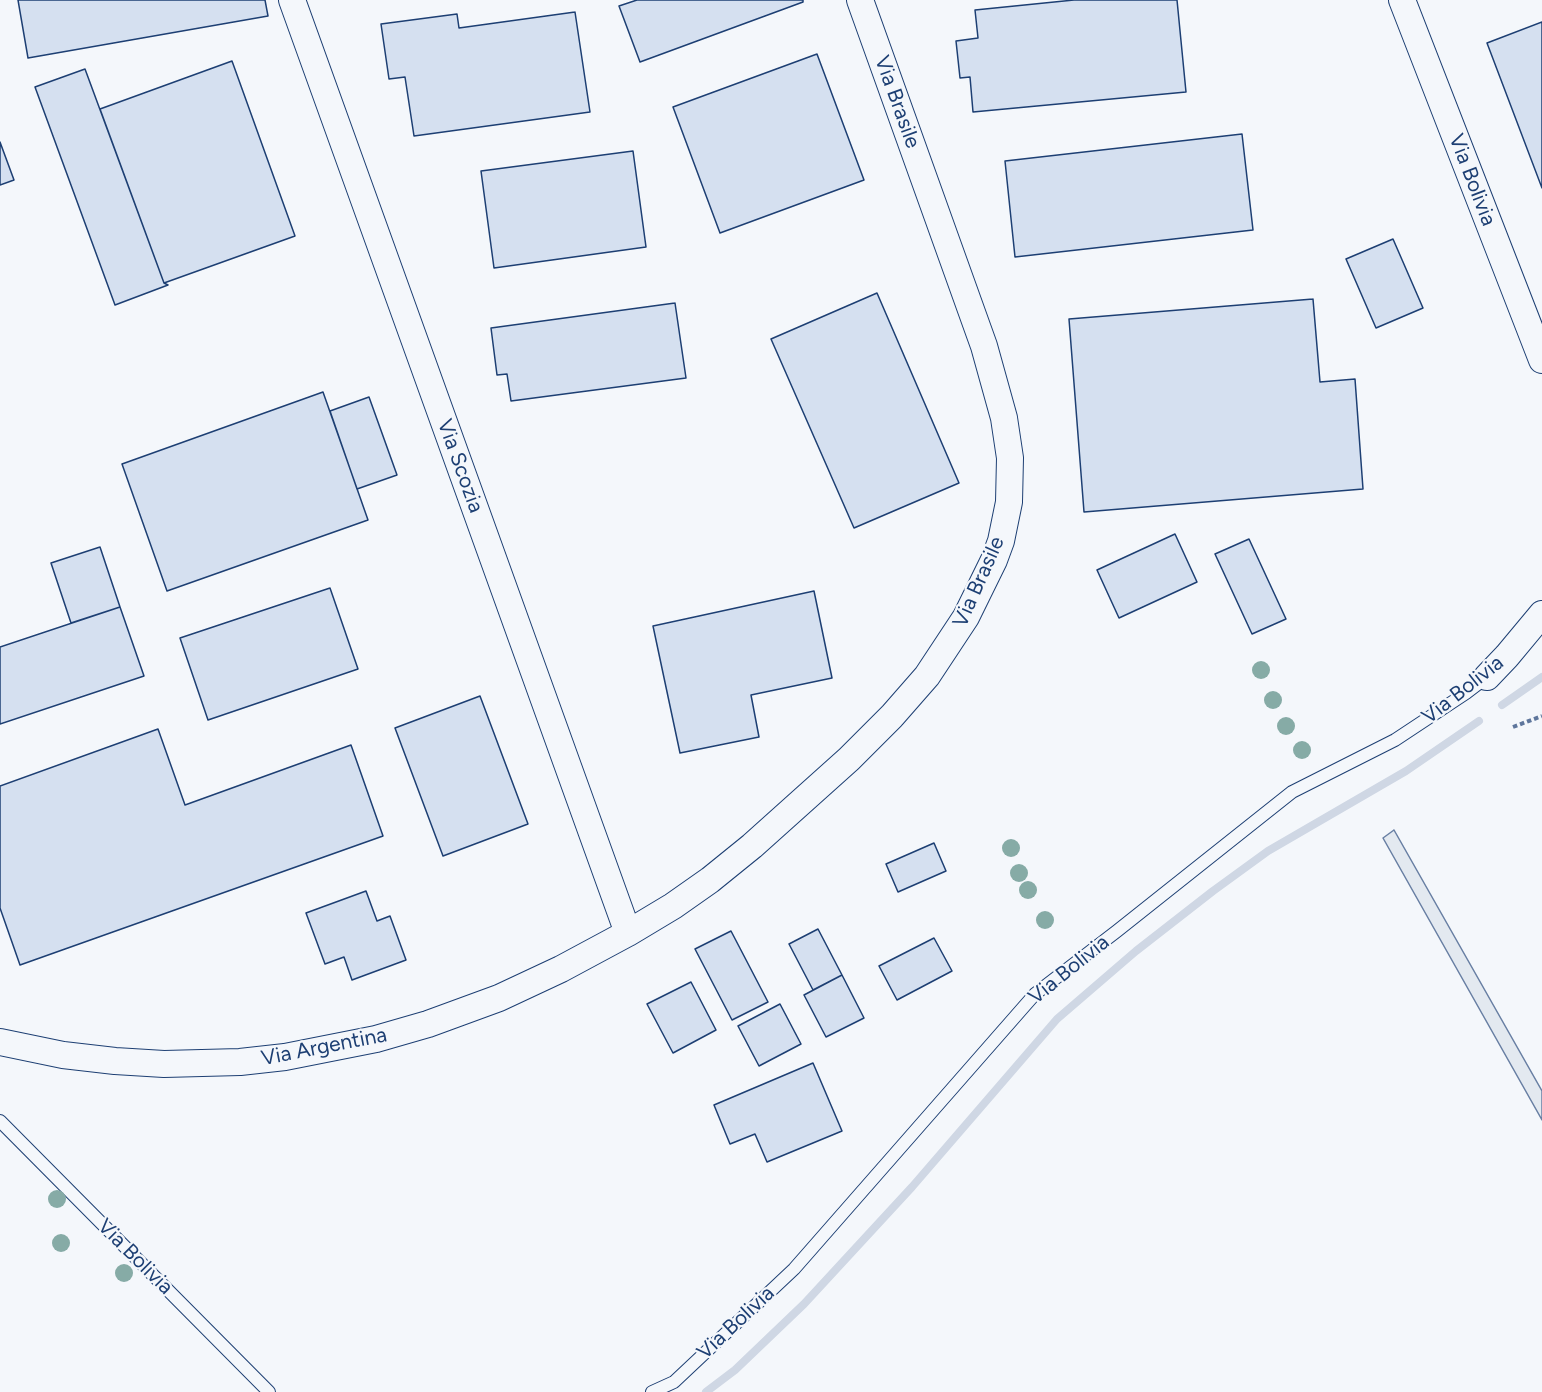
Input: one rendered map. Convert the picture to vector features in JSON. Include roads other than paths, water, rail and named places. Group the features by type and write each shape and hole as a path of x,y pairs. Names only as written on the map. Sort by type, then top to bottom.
{"street":[{"name":"Via Scozia","path":"292,0 628,933"},
{"name":"Via Brasile","path":"628,933 692,893 752,846 849,759 892,716 927,676 955,637 986,579 1000,541 1009,502 1010,469 1007,436 996,384 978,327 860,0"},
{"name":"Via Bolivia","path":"1402,0 1542,360"},
{"name":"Via Bolivia","path":"1486,677 1542,614"},
{"name":"Via Argentina","path":"0,1042 89,1059 164,1064 240,1062 321,1051 399,1033 499,998 561,969 628,933"}],"lane":[{"name":"Via Bolivia","path":"652,1392 674,1382 794,1269 1035,994 1292,792 1395,740 1486,677"},
{"name":"Via Bolivia","path":"0,1121 269,1392"}],"waterway":[{"path":"1502,705 1542,677"},
{"path":"706,1392 735,1370 804,1304 912,1187 1057,1019 1136,951 1268,851 1406,771 1479,721"}]}
